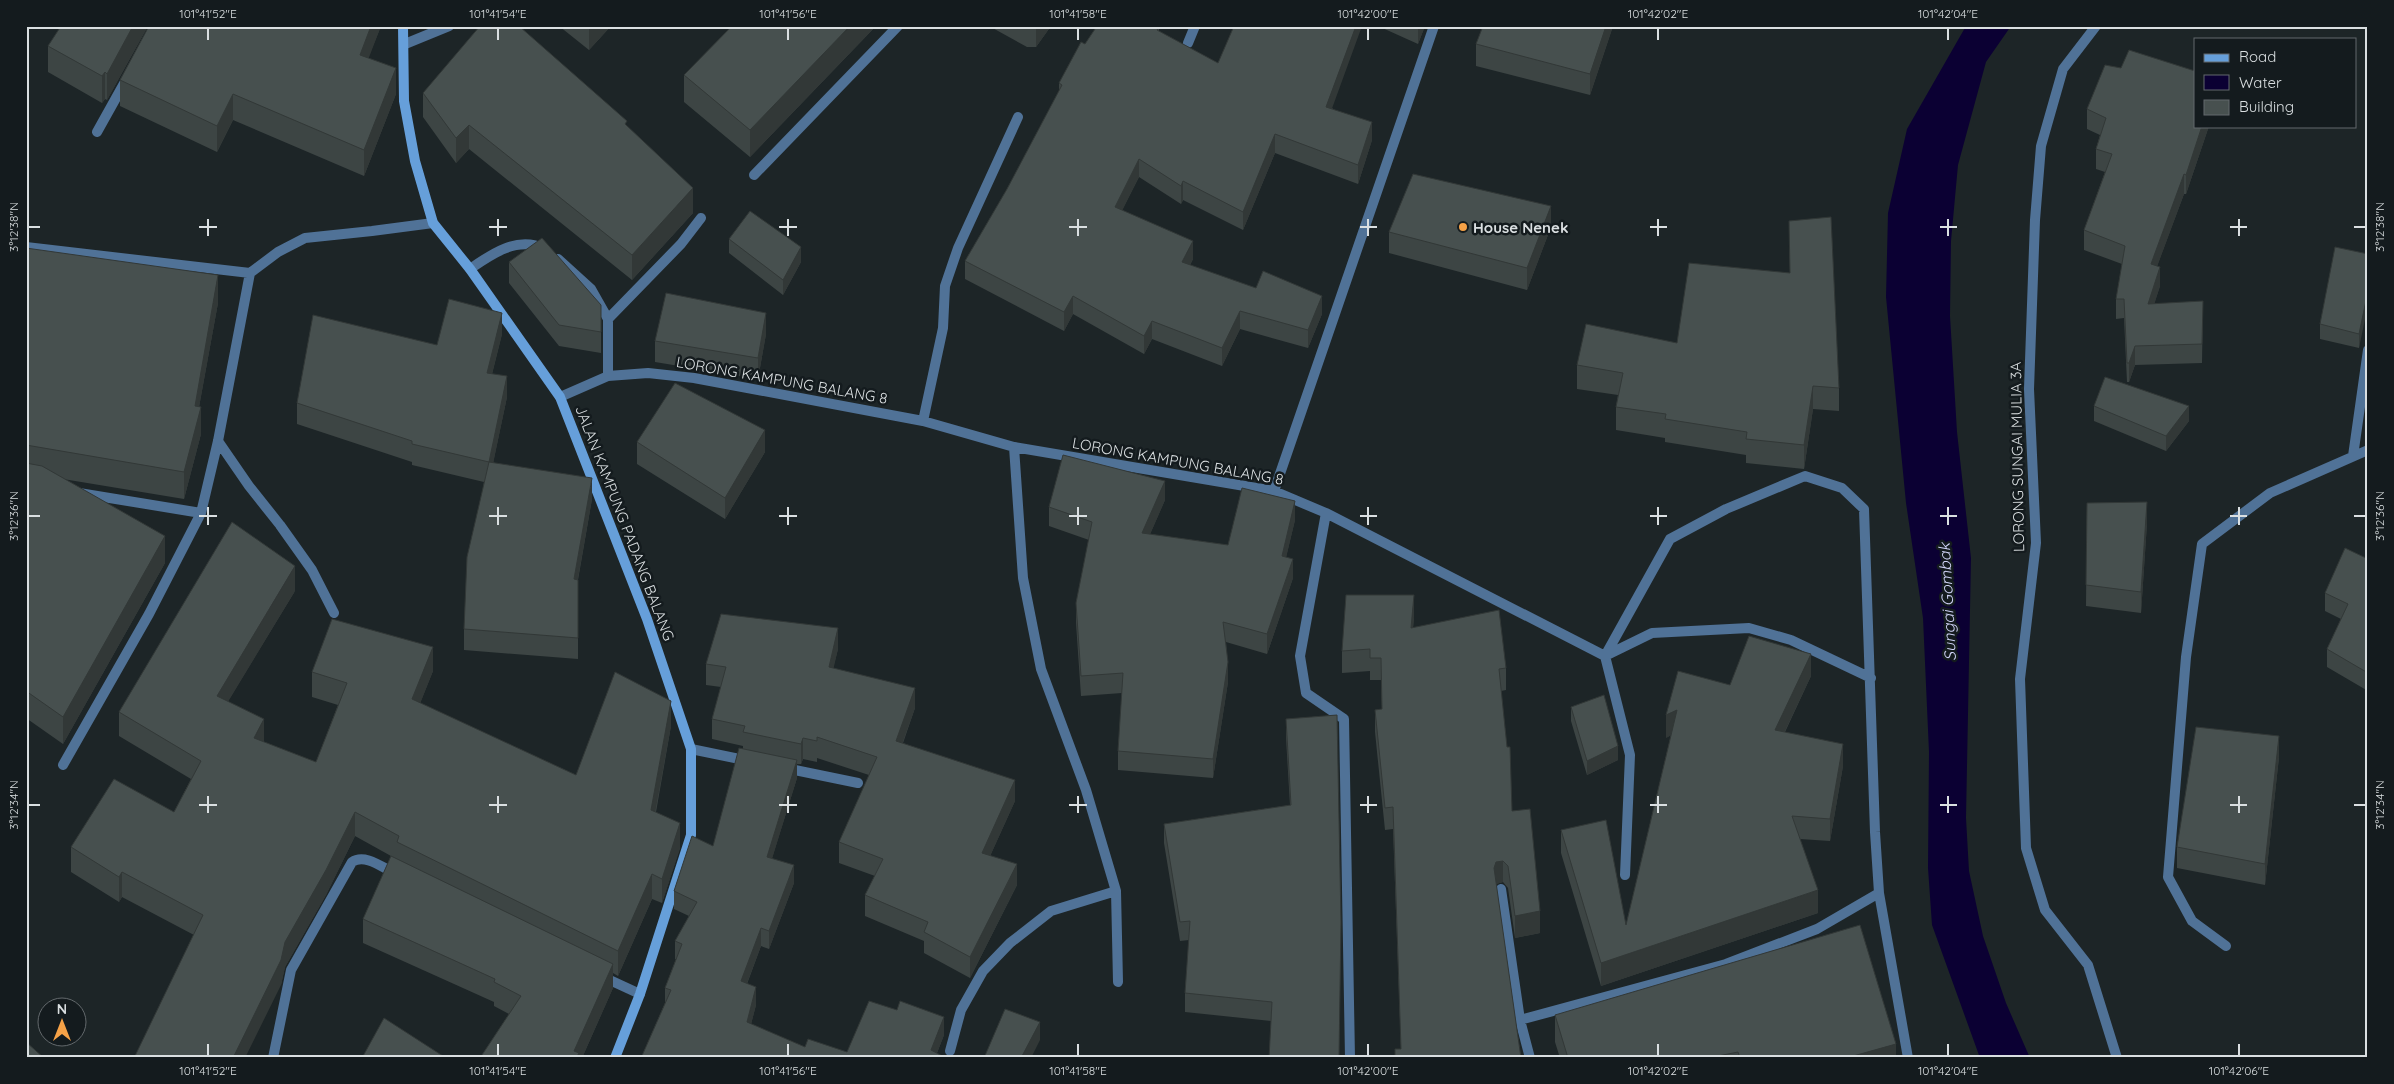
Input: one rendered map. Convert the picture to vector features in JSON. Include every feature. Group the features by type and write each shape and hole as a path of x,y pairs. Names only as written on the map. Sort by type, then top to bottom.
{"street":[{"name":"JALAN KAMPUNG PADANG BALANG","path":"404,26 404,102 415,161 433,222 470,269 560,397 647,620 691,749 692,834 640,994 615,1058"},
{"path":"405,44 449,26"},
{"path":"754,175 898,26"},
{"path":"1188,43 1195,26"},
{"path":"1274,491 1434,26"},
{"name":"LORONG SUNGAI MULIA 3A","path":"2096,26 2063,69 2041,146 2035,220 2029,389 2036,543 2020,679 2026,848 2045,910 2088,965 2117,1058"},
{"path":"97,132 133,67"},
{"path":"923,421 943,328 945,286 958,248 1018,117"},
{"path":"608,319 680,244 701,218"},
{"path":"63,766 149,614 201,514 218,441 250,273 278,252 304,238 433,222"},
{"path":"470,269 492,253 518,244 542,247 559,259 591,289 608,319 608,376"},
{"path":"26,247 250,273"},
{"path":"2353,456 2368,350"},
{"name":"LORONG KAMPUNG BALANG 8","path":"560,397 608,376 648,373 694,378 923,421 1014,447 1274,491 1326,513 1605,656"},
{"path":"218,441 312,570 334,613"},
{"path":"1014,447 1022,578 1041,669 1086,790 1116,891 1118,982"},
{"path":"2226,946 2192,921 2168,877 2186,657 2202,544 2270,493 2368,450"},
{"path":"1625,874 1630,755 1605,656 1670,539 1726,509 1805,476 1842,488 1864,509 1875,832 1880,893 1908,1058"},
{"path":"65,491 201,514"},
{"path":"1326,513 1300,656 1306,693 1344,719 1350,1058"},
{"path":"1605,656 1652,634 1749,628 1791,640 1871,678"},
{"path":"691,749 756,762"},
{"path":"774,766 858,783"},
{"path":"274,1058 292,970 352,862 357,858 365,859 410,881"},
{"path":"1501,889 1520,1020 1530,1058"},
{"path":"950,1051 961,1010 983,971 1010,943 1051,912 1116,891"},
{"path":"1520,1020 1726,964 1817,929 1880,893"},
{"path":"588,969 640,994"}],"water":[{"name":"Sungai Gombak","path":"1966,26 2011,26 1986,62 1958,165 1951,241 1950,316 1957,432 1971,558 1966,818 1969,871 1983,936 2006,1003 2030,1058 1980,1058 1932,925 1928,868 1929,752 1923,618 1906,503 1886,297 1888,213 1907,129"}],"building":[{"path":"61,26 133,26 107,74 105,72 102,76 48,46"},
{"path":"149,26 371,26 360,55 396,68 364,150 233,94 217,126 120,80"},
{"path":"480,26 519,26 627,121 625,124 693,188 632,255 469,125 456,138 423,93"},
{"path":"732,26 850,26 750,130 684,75"},
{"path":"1097,26 1157,26 1159,27 1157,30 1218,63 1234,26 1356,26 1326,107 1372,122 1358,165 1275,134 1243,212 1183,181 1181,186 1139,159 1115,207 1193,241 1182,262 1256,288 1263,271 1322,296 1308,330 1240,311 1222,348 1152,321 1144,336 1073,296 1064,312 965,261 1007,189 1062,85 1059,83 1081,42 1085,44"},
{"path":"1483,26 1606,26 1590,74 1476,44"},
{"path":"2129,50 2194,71 2194,128 2201,128 2186,175 2184,174 2151,264 2160,267 2148,304 2203,301 2202,344 2135,346 2129,363 2127,363 2124,299 2116,299 2125,246 2084,230 2112,154 2096,149 2106,118 2087,109 2105,65 2121,68"},
{"path":"1413,174 1551,206 1527,268 1389,232"},
{"path":"750,211 801,247 783,280 729,239"},
{"path":"1831,217 1839,388 1813,386 1804,445 1746,439 1747,432 1665,419 1666,414 1616,407 1623,373 1577,365 1586,324 1677,343 1689,263 1790,273 1789,221"},
{"path":"542,238 601,305 601,332 559,325 509,262"},
{"path":"2335,247 2368,254 2368,291 2359,334 2320,324"},
{"path":"26,248 218,275 195,406 201,407 184,472 26,445"},
{"path":"666,293 766,313 758,358 655,341"},
{"path":"449,299 502,313 487,373 507,376 489,462 412,444 412,441 297,403 313,315 437,345"},
{"path":"2105,377 2189,406 2166,436 2094,406"},
{"path":"675,383 765,430 725,498 637,442"},
{"path":"1063,455 1165,481 1142,533 1228,545 1242,488 1295,501 1282,556 1293,559 1267,634 1223,622 1228,662 1213,759 1118,751 1123,673 1081,676 1076,603 1092,522 1049,507"},
{"path":"489,462 592,478 574,579 578,580 578,638 464,629 467,557"},
{"path":"26,463 42,466 165,536 63,717 26,691"},
{"path":"2147,502 2141,592 2086,585 2087,503"},
{"path":"232,522 295,566 217,696 264,719 254,738 316,762 347,683 312,672 332,619 433,647 412,699 576,775 615,672 671,701 651,810 680,823 662,879 652,874 618,951 397,842 399,836 355,812 326,870 285,942 281,960 233,1058 134,1058 203,915 122,872 119,877 71,847 114,779 174,812 201,761 119,712"},
{"path":"2345,548 2368,559 2368,673 2327,649 2348,604 2325,593"},
{"path":"1346,595 1414,595 1411,628 1499,610 1506,668 1499,669 1507,747 1510,747 1512,811 1530,809 1540,911 1515,916 1508,866 1503,861 1496,862 1494,868 1521,1058 1395,1058 1395,1049 1401,1049 1393,807 1385,808 1375,710 1382,709 1381,658 1370,658 1370,649 1342,651"},
{"path":"721,614 838,628 829,667 915,688 896,741 1015,780 982,853 1017,864 970,957 924,932 928,922 865,895 883,859 839,842 877,757 817,737 817,741 803,738 801,744 743,732 745,726 712,719 726,667 706,664"},
{"path":"1749,636 1811,654 1775,730 1843,744 1830,819 1792,816 1818,890 1601,963 1561,830 1606,820 1626,925 1677,710 1666,715 1678,671 1730,685"},
{"path":"1604,695 1618,746 1587,761 1571,707"},
{"path":"1337,715 1341,922 1339,1058 1269,1058 1272,1002 1185,993 1190,921 1180,922 1164,824 1291,805 1286,719"},
{"path":"2196,727 2279,736 2265,864 2177,847"},
{"path":"739,748 797,760 767,857 794,865 769,931 761,928 741,981 756,987 747,1022 805,1047 808,1039 847,1052 869,1001 897,1010 900,1001 944,1017 931,1050 946,1058 641,1058 671,990 665,988 682,944 675,941 697,902 674,891 692,836 713,846"},
{"path":"391,856 613,964 574,1051 579,1053 576,1058 480,1058 521,996 494,982 495,979 363,919"},
{"path":"1860,925 1896,1044 1846,1058 1740,1058 1738,1052 1708,1058 1568,1058 1555,1015"},
{"path":"1005,1009 1040,1022 1021,1058 984,1058"},
{"path":"384,1018 446,1058 362,1058"},
{"path":"26,1042 44,1058 26,1058"}],"place":[{"name":"House Nenek","path":"1463,227"}]}
